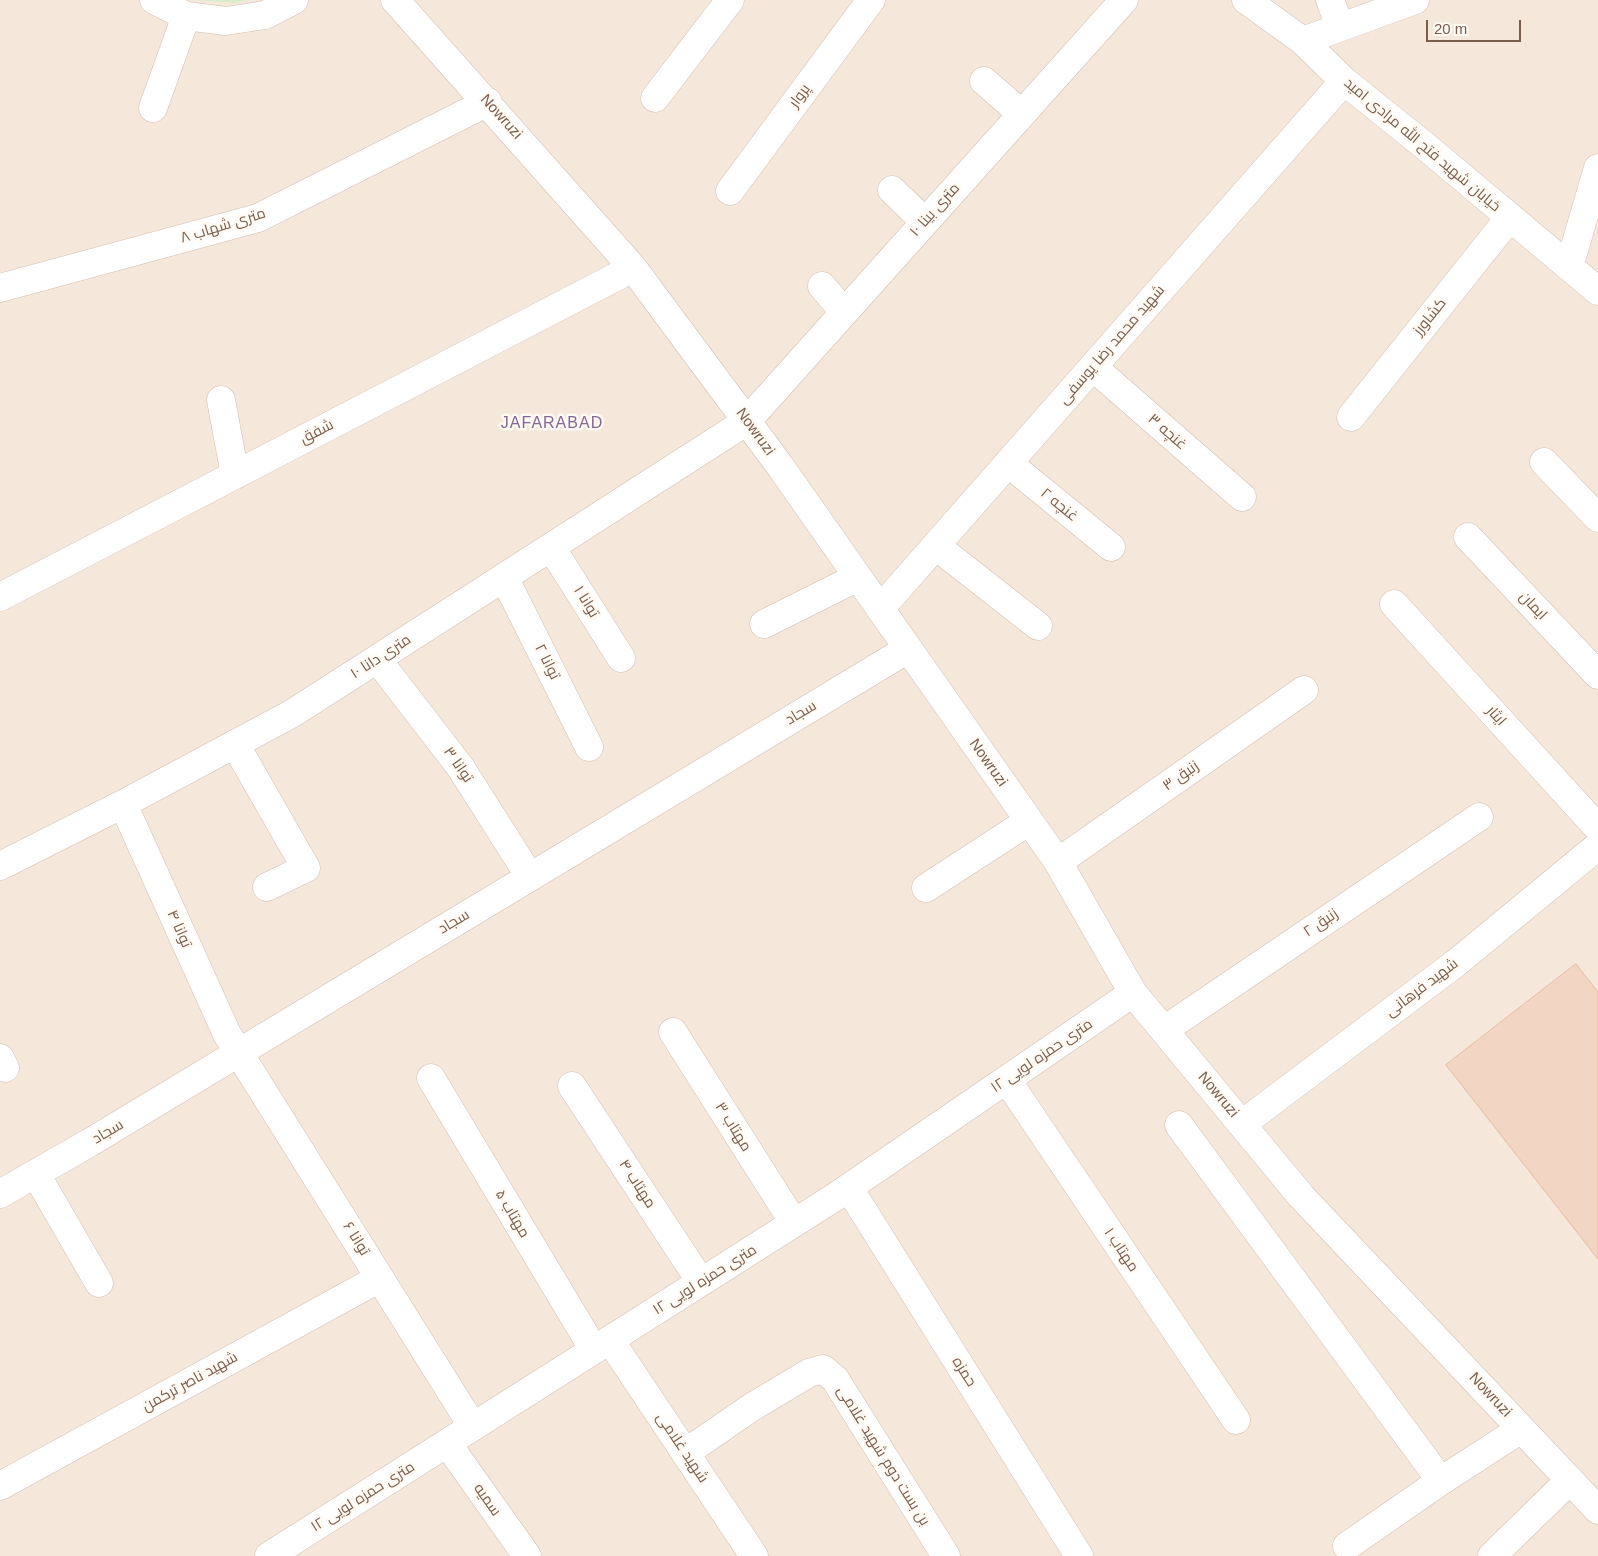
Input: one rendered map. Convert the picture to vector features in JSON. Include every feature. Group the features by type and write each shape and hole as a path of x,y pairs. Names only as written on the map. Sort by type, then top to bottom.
{"street":[{"path":"154,0 186,16 226,21 265,14 294,0"},
{"name":"Nowruzi","path":"395,0 488,102 633,268 858,577 1058,862 1133,993 1301,1196 1598,1510"},
{"path":"655,98 730,0"},
{"name":"پروار","path":"730,191 871,0"},
{"name":"۱۰ متری بینا","path":"746,421 1124,0"},
{"name":"خیابان شهید فتح الله مرادی امید","path":"1246,0 1303,41 1344,81 1425,146 1598,291"},
{"path":"1330,0 1340,27"},
{"path":"1303,41 1415,0"},
{"path":"152,108 186,16"},
{"path":"984,81 1022,114"},
{"name":"شهید محمد رضا یوسفی","path":"880,609 1344,81"},
{"name":"۸ متری شهاب","path":"0,288 258,218 488,102"},
{"path":"1569,267 1598,168"},
{"path":"892,190 926,222"},
{"name":"کشاورز","path":"1351,416 1510,217"},
{"name":"شفق","path":"0,597 633,268"},
{"path":"822,286 844,312"},
{"name":"غنچه ۳","path":"1092,367 1242,497"},
{"path":"221,400 235,475"},
{"name":"۱۰ متری دانا","path":"0,866 123,804 293,713 746,421"},
{"path":"1544,462 1598,518"},
{"name":"غنچه ۲","path":"1008,463 1111,547"},
{"name":"ایمان","path":"1468,537 1598,675"},
{"path":"936,546 1038,626"},
{"name":"توانا ۱","path":"551,547 621,658"},
{"name":"توانا ۲","path":"504,577 589,747"},
{"path":"764,624 858,577"},
{"name":"ایثار","path":"1394,604 1598,828"},
{"name":"سجاد","path":"0,1194 908,649"},
{"name":"توانا ۳","path":"377,659 461,768 530,877"},
{"name":"زنبق ۳","path":"1058,862 1304,690"},
{"path":"235,744 306,868 267,887"},
{"name":"توانا ۴","path":"123,804 227,1034 239,1052"},
{"name":"زنبق ۲","path":"1164,1030 1479,817"},
{"path":"926,888 1029,821"},
{"name":"شهید فرهانی","path":"1242,1124 1456,963 1598,846"},
{"name":"۱۲ متری حمزه لویی","path":"269,1556 848,1188 1133,993"},
{"name":"مهتاب ۳","path":"673,1032 794,1223"},
{"name":"توانا ۶","path":"239,1052 474,1427"},
{"name":"مهتاب ۵","path":"431,1078 602,1345"},
{"name":"مهتاب ۱","path":"1007,1080 1236,1420"},
{"name":"مهتاب ۴","path":"572,1086 701,1282"},
{"path":"1179,1125 1441,1481"},
{"path":"36,1174 99,1283"},
{"name":"حمزه","path":"848,1188 1079,1556"},
{"name":"شهید ناصر ترکمن","path":"0,1486 380,1278"},
{"name":"شهید غلامی","path":"602,1345 685,1453 754,1556"},
{"name":"بن بست دوم شهید غلامی","path":"685,1453 752,1407 809,1373 823,1369 835,1379 946,1556"},
{"path":"1347,1546 1521,1429"},
{"name":"سمیه","path":"447,1443 527,1556"},
{"path":"1492,1556 1570,1480"}],"shaded area":[{"path":"0,0 1598,0 1598,1556 0,1556"}],"green space":[{"path":"198,0 248,0 235,3"}],"building":[{"path":"1576,964 1598,992 1598,1259 1446,1065"}],"district":[{"name":"JAFARABAD","path":"552,424"}]}
